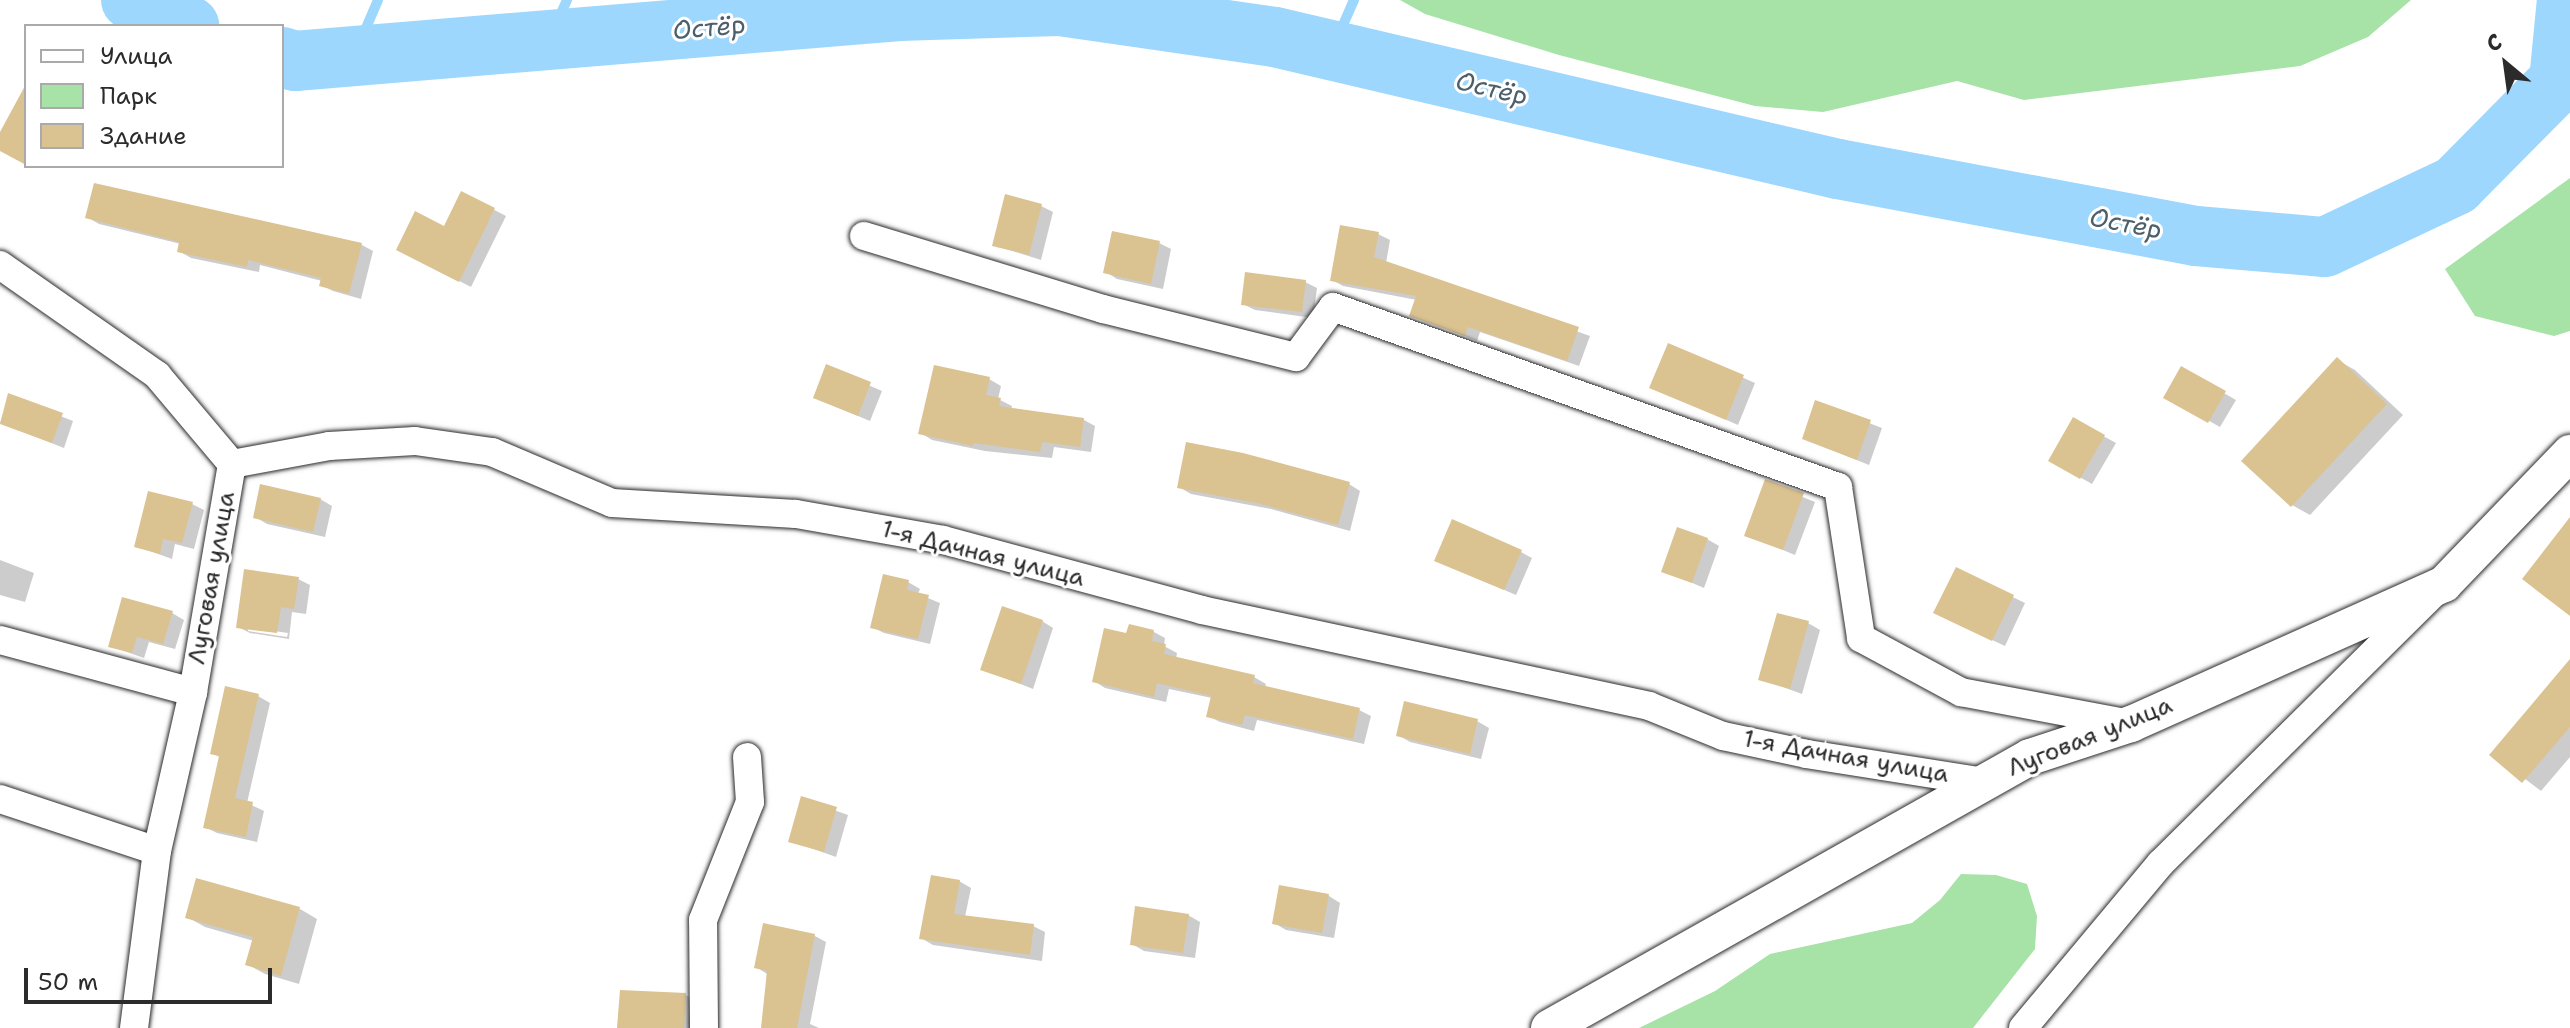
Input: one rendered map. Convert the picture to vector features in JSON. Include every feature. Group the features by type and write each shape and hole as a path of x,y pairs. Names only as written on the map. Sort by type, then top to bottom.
{"street":[{"path":"864,236 1103,309 1296,357 1333,307 1838,487 1861,638 1961,692 2131,724"},
{"path":"0,265 157,375 232,464"},
{"name":"1-я Дачная улица","path":"232,464 329,446 415,441 492,452 612,503 796,514 943,540 1202,610 1649,706 1723,736 1807,754 1984,782"},
{"name":"Луговая улица","path":"1549,1028 2030,757 2131,724 2444,584 2570,453"},
{"name":"Луговая улица","path":"134,1028 157,851 193,692 232,464"},
{"path":"2023,1028 2161,863 2444,584"},
{"name":"Луговая улица","path":"0,640 193,692"},
{"path":"704,1028 703,920 750,802 747,757"},
{"path":"0,799 157,851"}],"green space":[{"path":"1400,0 2411,0 2368,37 2300,66 2024,100 1957,81 1823,112 1755,106 1559,55 1425,14"},
{"path":"2570,178 2570,331 2554,336 2475,316 2445,269"},
{"path":"1961,874 1996,875 2027,884 2037,916 2035,949 1973,1028 1639,1028 1715,991 1770,954 1912,923 1940,900"}],"building":[{"path":"24,88 24,164 0,151 0,132"},
{"path":"94,183 362,243 349,294 319,286 321,278 248,260 247,267 177,252 179,242 85,218"},
{"path":"461,191 495,208 459,282 396,250 415,211 444,226"},
{"path":"1005,194 1042,204 1029,255 992,246"},
{"path":"1340,225 1379,232 1374,257 1579,327 1567,361 1468,327 1465,336 1409,316 1416,296 1330,281"},
{"path":"1112,231 1160,241 1151,284 1103,273"},
{"path":"1245,272 1306,280 1302,312 1241,305"},
{"path":"1668,343 1744,375 1726,420 1649,388"},
{"path":"2337,357 2387,404 2291,507 2241,461"},
{"path":"826,364 871,382 858,416 813,398"},
{"path":"934,365 990,377 986,395 1001,398 999,406 1084,418 1080,447 1042,442 1040,452 974,443 973,446 918,434"},
{"path":"2181,366 2226,391 2208,423 2163,398"},
{"path":"8,393 63,413 52,443 0,424"},
{"path":"1815,400 1871,420 1857,460 1802,439"},
{"path":"2073,417 2105,435 2080,479 2048,461"},
{"path":"1186,442 1243,453 1350,482 1338,525 1257,503 1177,488"},
{"path":"1765,479 1804,493 1783,550 1744,536"},
{"path":"260,484 321,498 313,532 253,518"},
{"path":"148,491 193,502 182,543 163,539 160,554 134,547"},
{"path":"2570,517 2570,616 2522,579"},
{"path":"1452,519 1522,550 1504,590 1434,561"},
{"path":"1677,527 1708,538 1692,583 1661,572"},
{"path":"1956,567 2014,595 1992,641 1933,613"},
{"path":"244,569 299,577 294,609 281,607 277,633 236,628"},
{"path":"883,574 909,580 907,590 929,595 918,639 870,628"},
{"path":"122,597 173,611 163,644 137,637 132,653 108,647"},
{"path":"1002,606 1043,620 1021,684 980,670"},
{"path":"1777,613 1809,621 1790,689 1758,680"},
{"path":"1129,624 1154,630 1152,641 1166,644 1164,654 1255,675 1253,683 1360,708 1353,739 1245,715 1242,725 1206,717 1211,696 1157,683 1154,697 1092,682 1104,628 1126,633"},
{"path":"2570,659 2570,727 2522,783 2489,755"},
{"path":"225,686 259,694 235,798 253,802 246,837 203,828 219,756 210,754"},
{"path":"1404,701 1478,719 1470,754 1396,736"},
{"path":"801,796 837,807 824,852 788,842"},
{"path":"931,875 960,880 954,914 1034,924 1030,955 919,939"},
{"path":"196,878 300,907 281,976 245,965 253,937 185,918"},
{"path":"1279,885 1329,894 1322,933 1272,924"},
{"path":"1135,906 1189,914 1183,953 1130,945"},
{"path":"763,923 815,934 797,1028 761,1028 767,971 754,968"},
{"path":"620,990 686,993 684,1028 617,1028"}],"waterway":[{"name":"Остёр","path":"131,0 185,24"},
{"path":"354,56 378,0"},
{"path":"549,40 567,0"},
{"path":"950,10 954,0"},
{"path":"1332,50 1354,0"},
{"name":"Остёр","path":"284,58 295,61 899,11 1060,6 1275,37 1838,169 2196,236 2325,247 2456,185 2559,81 2567,0"}]}
